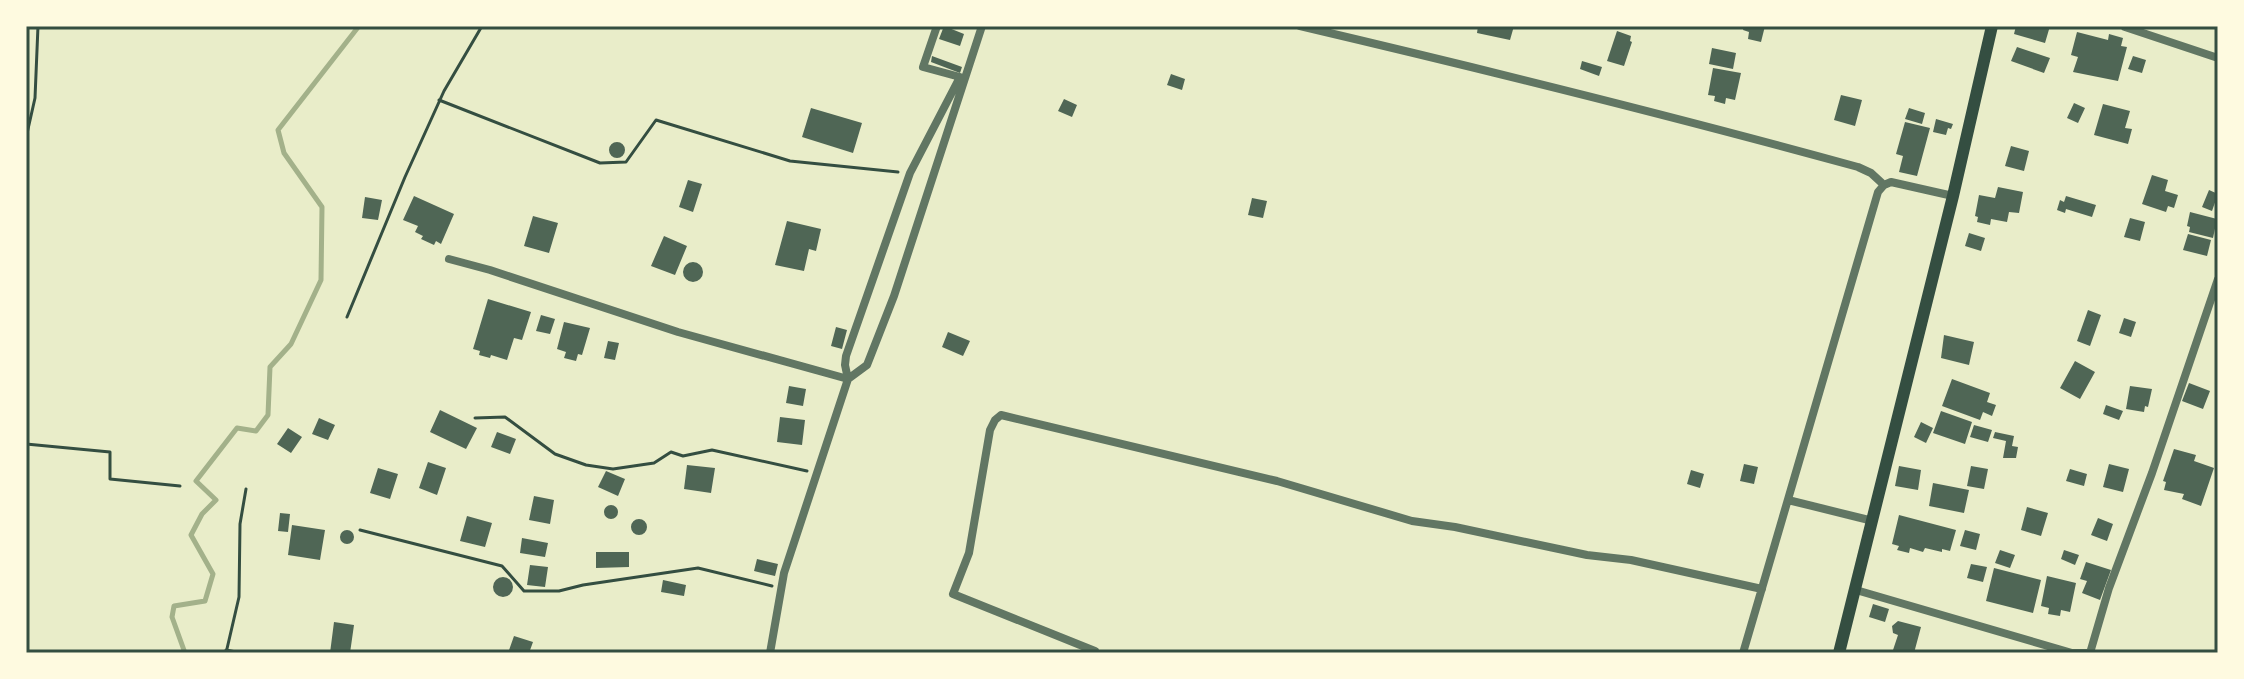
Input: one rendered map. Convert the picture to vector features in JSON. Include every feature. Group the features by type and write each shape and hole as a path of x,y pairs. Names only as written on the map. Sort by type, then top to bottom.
{"main road":[{"path":"1839,653 1953,196 1992,26"}],"street":[{"path":"770,653 784,573 848,379 846,356 910,173 960,77 923,67 937,26"},
{"path":"848,379 867,365 894,296 982,26"},
{"path":"1300,26 1554,86 1745,136 1858,167 1871,173 1884,185"},
{"path":"2125,27 2218,58"},
{"path":"1743,653 1878,192 1891,182 1953,196"},
{"path":"449,259 678,332 848,379"},
{"path":"1856,590 2072,653 2091,653 2109,588 2218,279"},
{"path":"1095,651 953,594 969,553 990,430 1001,415 1277,481 1412,521 1587,555 1631,560 1762,589"},
{"path":"1788,500 1873,521"}],"path":[{"path":"26,138 35,98 38,26"},
{"path":"347,317 439,100 482,26"},
{"path":"439,100 600,163 626,162 656,120 790,161 910,173"},
{"path":"475,418 505,417 555,454 586,465 613,469 654,463 671,452 683,456 712,450 819,473"},
{"path":"26,444 110,452 110,479 180,486"},
{"path":"241,653 226,651 239,597 240,524 246,489"},
{"path":"360,530 502,566 524,591 559,591 698,568 782,589"}],"building":[{"path":"944,26 964,34 960,46 939,39"},
{"path":"1478,26 1514,26 1510,40 1477,33"},
{"path":"1744,26 1765,26 1761,42 1748,39 1749,32 1743,30"},
{"path":"2016,26 2050,26 2045,43 2014,34"},
{"path":"1617,31 1631,36 1624,66 1607,61"},
{"path":"2077,32 2108,40 2109,34 2123,38 2121,46 2127,47 2118,81 2073,72 2078,57 2071,55"},
{"path":"2017,47 2050,58 2044,73 2011,61"},
{"path":"1712,48 1736,53 1733,69 1709,64"},
{"path":"932,56 962,67 960,73 931,62"},
{"path":"2133,56 2146,60 2142,73 2128,69"},
{"path":"1582,61 1602,67 1599,76 1580,69"},
{"path":"1713,68 1741,73 1735,100 1726,98 1725,104 1714,101 1715,96 1708,95"},
{"path":"1171,74 1185,79 1182,90 1167,85"},
{"path":"1841,95 1862,100 1855,126 1834,120"},
{"path":"1064,99 1077,105 1072,117 1058,111"},
{"path":"2074,103 2085,108 2078,123 2067,118"},
{"path":"2103,104 2130,111 2125,128 2132,129 2128,144 2094,135"},
{"path":"811,108 862,123 853,153 802,137"},
{"path":"1909,108 1925,113 1922,124 1905,119"},
{"path":"1936,119 1953,124 1946,135 1933,132"},
{"path":"1905,122 1930,128 1917,176 1899,172 1903,156 1896,154"},
{"path":"614,142 620,142 625,150 623,156 614,158 609,153 609,147"},
{"path":"2011,146 2029,151 2024,171 2005,166"},
{"path":"2152,175 2168,180 2165,191 2178,195 2174,208 2168,206 2166,212 2142,204"},
{"path":"688,180 702,184 693,212 679,207"},
{"path":"1998,187 2023,192 2019,213 2009,212 2007,222 1991,219 1990,225 1977,222 1978,217 1975,216 1979,195 1995,198"},
{"path":"2209,190 2218,194 2212,211 2202,207"},
{"path":"414,196 454,214 441,244 436,241 434,245 421,239 423,236 415,232 418,226 403,220"},
{"path":"2066,196 2096,205 2092,217 2066,209 2065,213 2057,210 2060,200 2064,202"},
{"path":"365,197 382,200 378,220 362,218"},
{"path":"1252,198 1267,201 1263,218 1248,215"},
{"path":"2190,212 2217,219 2213,238 2189,232"},
{"path":"533,216 558,223 549,253 524,246"},
{"path":"2130,218 2145,222 2140,241 2124,237"},
{"path":"787,221 821,229 816,251 809,249 804,271 775,265"},
{"path":"1969,233 1985,238 1981,251 1965,246"},
{"path":"2188,234 2211,240 2207,256 2183,250"},
{"path":"664,236 687,246 675,275 651,266"},
{"path":"689,262 697,262 703,272 697,282 689,282 683,276 683,268"},
{"path":"488,299 531,312 522,340 514,338 507,360 479,355 480,351 473,349"},
{"path":"2088,310 2101,315 2090,346 2077,341"},
{"path":"541,315 555,319 550,334 536,331"},
{"path":"2124,318 2136,322 2131,337 2119,333"},
{"path":"564,322 590,328 582,355 578,354 576,361 564,358 566,352 557,349"},
{"path":"836,327 847,330 842,349 831,346"},
{"path":"948,332 970,341 963,356 942,347"},
{"path":"1944,335 1974,342 1969,365 1941,358"},
{"path":"608,341 619,343 615,360 604,358"},
{"path":"2075,361 2095,372 2080,399 2060,388"},
{"path":"1952,379 1990,393 1987,402 1996,405 1992,416 1983,412 1980,420 1942,406"},
{"path":"2189,383 2210,391 2203,409 2182,401"},
{"path":"789,386 806,389 803,406 786,403"},
{"path":"2130,386 2152,389 2144,412 2126,409"},
{"path":"2106,405 2123,411 2119,420 2103,414"},
{"path":"440,410 477,428 466,449 430,432"},
{"path":"1941,411 1972,422 1965,444 1933,433"},
{"path":"780,417 805,420 802,445 777,442"},
{"path":"319,418 335,425 328,440 312,434"},
{"path":"1921,422 1933,428 1926,443 1914,437"},
{"path":"1974,425 1992,430 1988,442 1970,437"},
{"path":"288,428 302,437 291,453 277,444"},
{"path":"497,432 516,439 510,454 491,447"},
{"path":"1995,432 2014,436 2012,446 2018,447 2016,458 2003,458 2006,441 1993,438"},
{"path":"2174,449 2196,455 2194,461 2214,468 2201,506 2182,499 2184,494 2164,490 2166,482 2163,481"},
{"path":"428,462 446,468 437,495 419,488"},
{"path":"1744,464 1758,467 1754,484 1740,481"},
{"path":"2109,464 2129,469 2123,492 2103,487"},
{"path":"687,465 715,468 711,493 684,489"},
{"path":"1899,466 1921,470 1918,490 1895,486"},
{"path":"1971,466 1988,469 1984,489 1967,486"},
{"path":"378,468 398,474 390,499 370,493"},
{"path":"2070,469 2087,474 2084,486 2066,481"},
{"path":"1691,470 1704,474 1700,488 1687,484"},
{"path":"606,471 625,479 618,496 598,487"},
{"path":"1933,483 1969,490 1964,513 1929,506"},
{"path":"534,496 554,500 550,524 529,520"},
{"path":"611,505 618,512 611,519 604,512"},
{"path":"2027,507 2048,513 2041,536 2021,530"},
{"path":"280,513 290,514 288,532 278,531"},
{"path":"1899,515 1956,530 1950,551 1925,548 1923,552 1910,548 1909,553 1897,550 1899,546 1892,544"},
{"path":"467,516 492,523 485,547 460,541"},
{"path":"2098,518 2113,524 2107,541 2091,535"},
{"path":"639,519 647,527 639,535 631,527"},
{"path":"292,525 325,530 320,560 288,555"},
{"path":"347,530 354,537 347,544 340,537"},
{"path":"1965,530 1980,534 1976,550 1960,546"},
{"path":"522,538 548,543 545,557 520,553"},
{"path":"2000,550 2015,555 2010,568 1995,563"},
{"path":"2064,550 2079,555 2075,565 2061,559"},
{"path":"596,552 629,552 629,567 596,568"},
{"path":"757,559 778,564 775,576 754,571"},
{"path":"2086,562 2111,570 2100,600 2082,593 2087,581 2080,579"},
{"path":"1971,564 1987,567 1983,582 1967,578"},
{"path":"530,565 548,567 545,587 527,585"},
{"path":"1994,568 2041,580 2033,613 1986,601"},
{"path":"2047,576 2076,583 2070,612 2061,610 2060,616 2048,614 2049,608 2041,606"},
{"path":"503,577 510,580 513,587 510,594 503,597 496,594 493,587 496,580"},
{"path":"663,580 686,585 684,596 661,592"},
{"path":"1873,604 1889,609 1885,622 1869,617"},
{"path":"1898,621 1921,627 1914,653 1892,653 1898,635 1893,633 1892,626"},
{"path":"334,622 354,625 350,653 330,653"},
{"path":"514,636 533,642 529,653 508,653"}],"waterway":[{"path":"185,653 172,617 174,606 205,601 213,574 191,535 202,514 216,500 196,481 237,428 256,431 268,415 270,367 291,344 321,280 322,207 284,153 278,130 359,26"}]}
